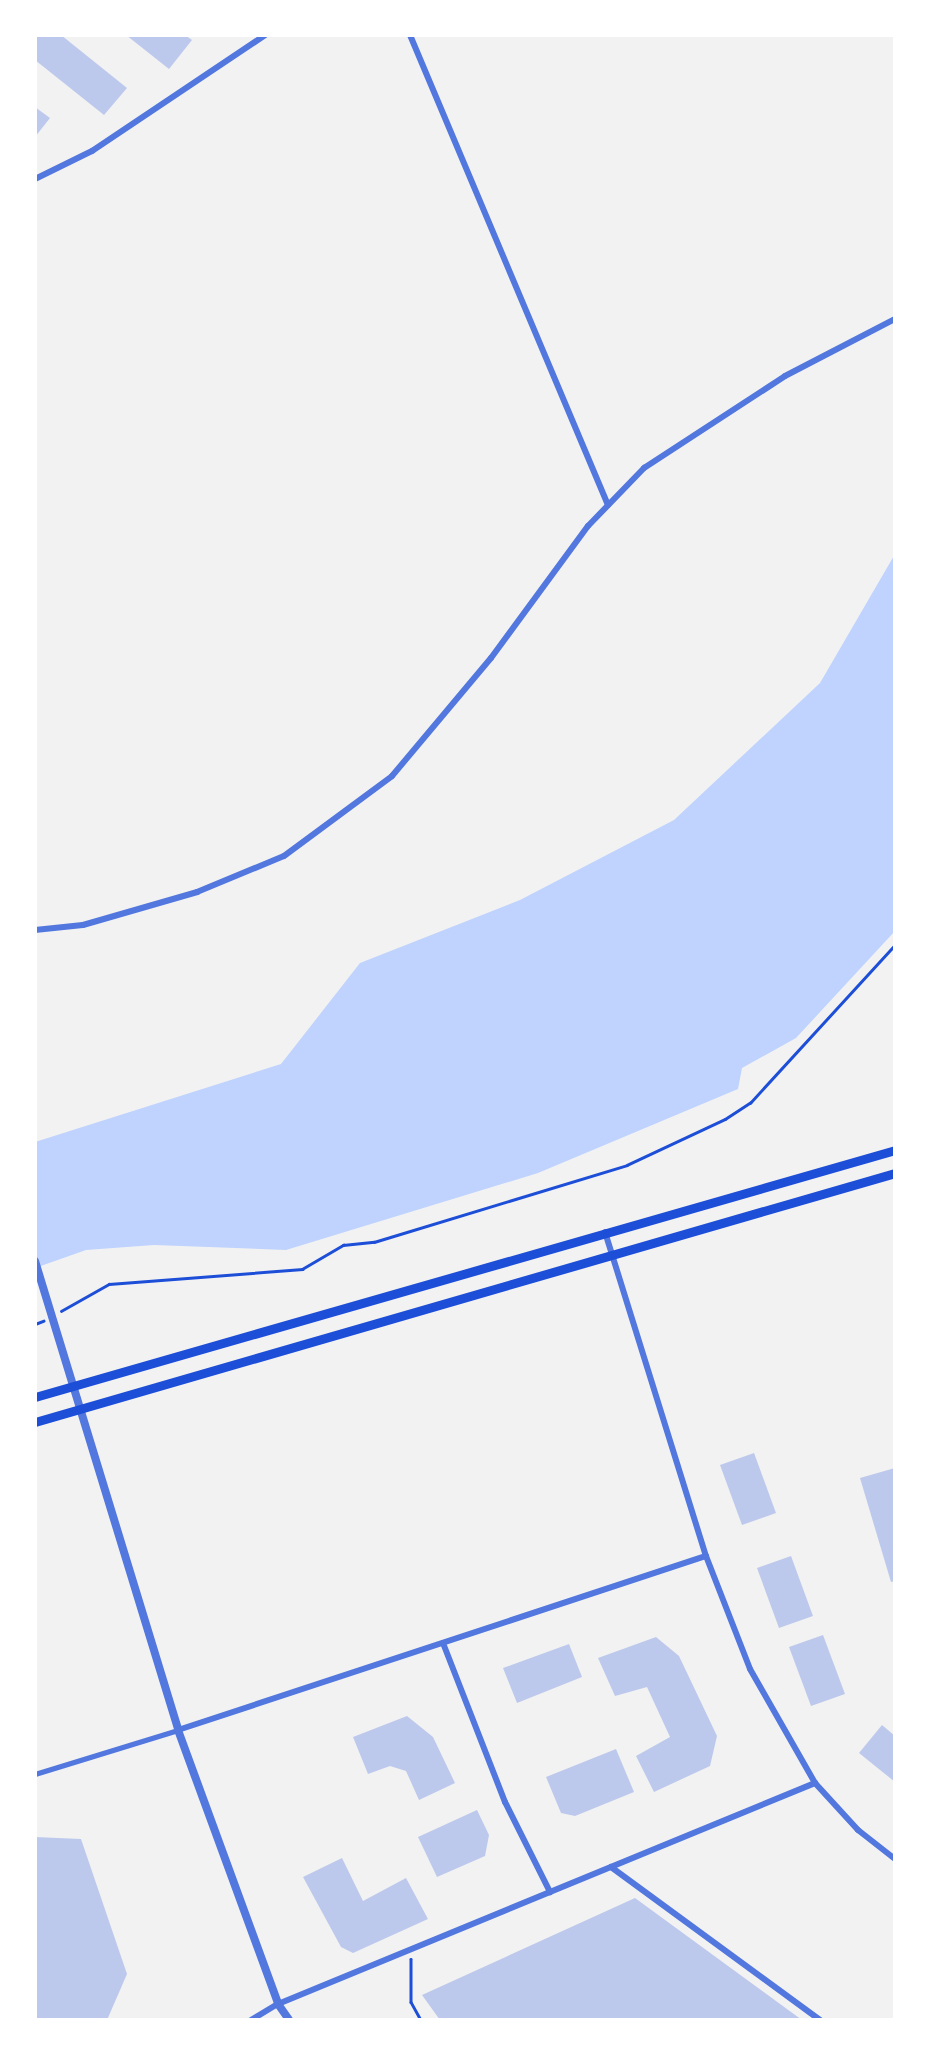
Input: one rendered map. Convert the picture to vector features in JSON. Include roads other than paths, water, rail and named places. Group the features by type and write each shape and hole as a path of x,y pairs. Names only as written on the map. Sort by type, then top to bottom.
{"main road":[{"path":"35,1396 895,1150"},
{"path":"35,1422 895,1173"}],"street":[{"path":"35,180 92,151 265,35"},
{"path":"410,35 608,505"},
{"path":"35,930 83,925 197,892 284,856 392,776 608,505 644,468 785,376 895,318"},
{"path":"604,1232 706,1556 750,1669 815,1783 858,1829 895,1858"},
{"path":"35,1261 178,1730 278,2004 289,2020"},
{"path":"35,1774 178,1730 706,1556"},
{"path":"443,1643 505,1802 550,1892"},
{"path":"251,2020 278,2004 815,1783"},
{"path":"611,1867 820,2020"}],"water":[{"path":"895,554 895,931 796,1038 742,1068 738,1089 538,1173 286,1250 154,1245 86,1250 35,1268 35,1142 281,1064 360,963 520,900 674,820 820,683"}]}
